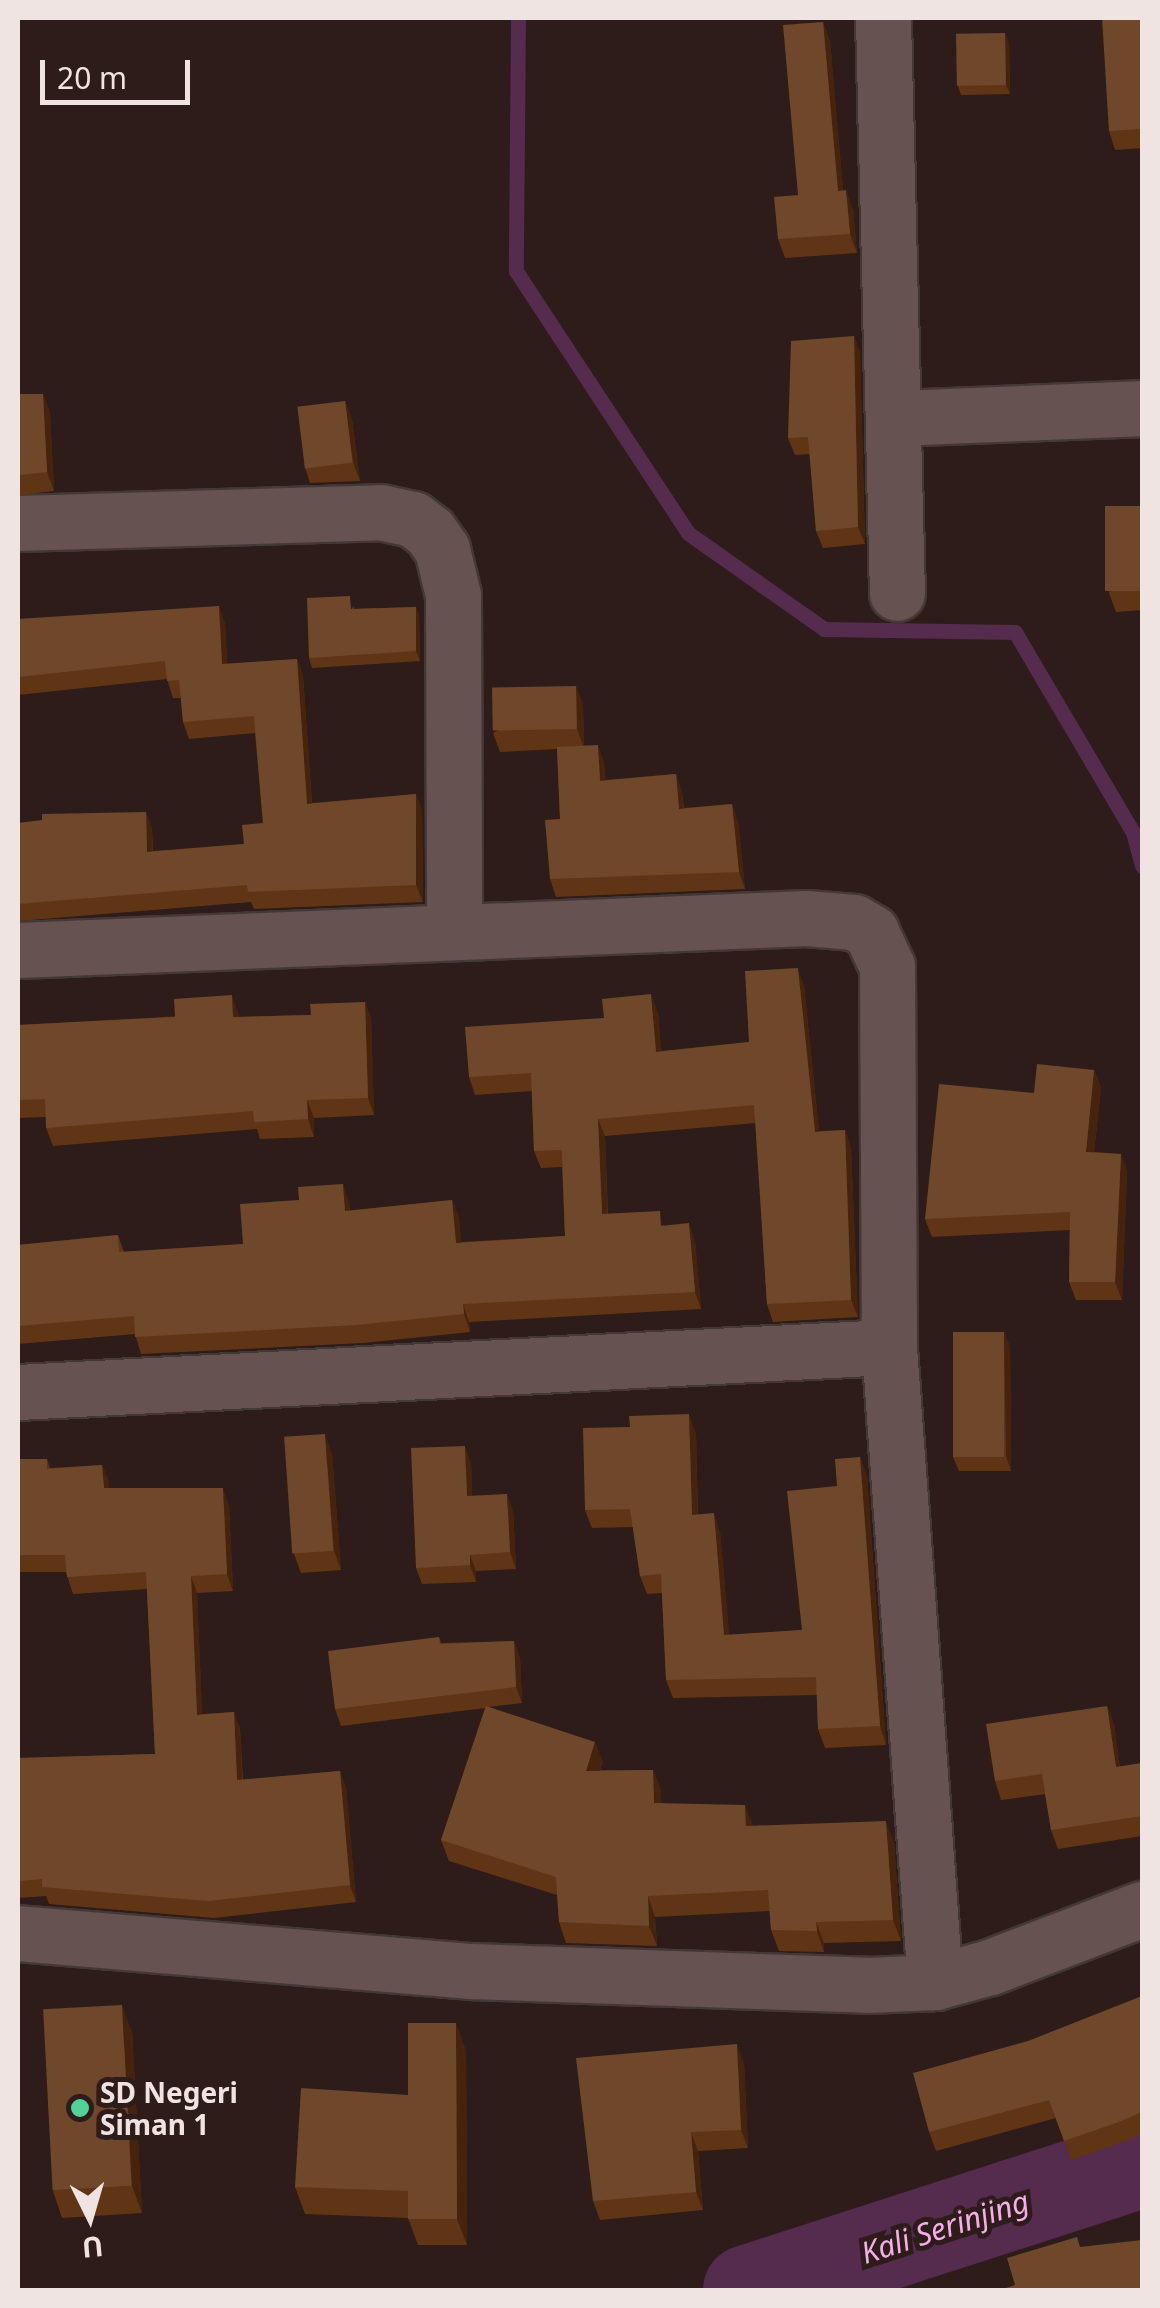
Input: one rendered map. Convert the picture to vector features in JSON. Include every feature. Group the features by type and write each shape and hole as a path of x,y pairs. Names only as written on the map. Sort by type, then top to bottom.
{"street":[{"path":"883,18 897,418 898,593"},
{"path":"897,418 1142,408"},
{"path":"18,522 380,512 413,519 430,532 442,549 453,595 454,932"},
{"path":"18,950 806,918 854,922 871,932 887,966 889,1347 935,1982"},
{"path":"18,1392 889,1347"},
{"path":"18,1933 471,1971 778,1984 935,1982 1142,1909"}],"building":[{"path":"1102,18 1142,18 1142,129 1109,131"},
{"path":"823,22 838,191 846,190 850,234 778,239 774,197 798,195 783,25"},
{"path":"1005,33 1006,85 957,86 956,34"},
{"path":"854,336 858,527 816,531 808,437 788,438 791,341"},
{"path":"18,394 43,394 47,472 18,475"},
{"path":"345,401 353,463 305,468 297,407"},
{"path":"1105,506 1142,506 1142,591 1105,591"},
{"path":"350,596 351,609 416,607 416,651 309,658 307,598"},
{"path":"219,606 222,664 297,659 307,804 416,794 416,885 248,892 247,885 18,904 18,823 42,820 42,814 146,812 147,852 244,844 242,825 263,823 254,716 183,722 179,680 167,681 165,661 18,677 18,619"},
{"path":"576,686 577,729 493,730 492,687"},
{"path":"598,745 600,781 676,774 679,809 732,804 739,872 550,879 545,820 560,819 557,747"},
{"path":"798,968 815,1132 845,1130 851,1300 767,1304 754,1105 598,1119 602,1214 660,1211 661,1226 689,1223 695,1292 463,1304 464,1314 356,1325 135,1337 134,1316 18,1326 18,1245 118,1235 119,1252 243,1244 240,1204 299,1200 298,1187 343,1184 345,1211 452,1200 456,1243 565,1236 562,1150 534,1151 531,1073 469,1077 465,1027 604,1018 602,999 651,994 656,1052 749,1042 745,971"},
{"path":"232,995 233,1017 311,1015 310,1004 365,1002 368,1098 307,1100 308,1119 254,1122 253,1111 46,1128 45,1099 18,1100 18,1025 175,1017 174,999"},
{"path":"1037,1064 1094,1070 1086,1152 1121,1154 1115,1282 1069,1282 1070,1212 925,1219 939,1084 1034,1093"},
{"path":"953,1332 1004,1332 1004,1457 953,1457"},
{"path":"689,1414 692,1515 714,1513 724,1635 802,1630 787,1491 837,1486 835,1459 860,1457 880,1726 818,1729 816,1677 666,1680 661,1574 640,1576 630,1509 585,1510 583,1428 630,1427 629,1416"},
{"path":"325,1434 333,1551 292,1554 284,1437"},
{"path":"465,1446 467,1496 507,1494 510,1552 470,1555 470,1565 416,1568 411,1448"},
{"path":"18,1459 47,1459 47,1469 102,1465 104,1488 223,1488 227,1574 191,1576 197,1715 234,1712 237,1780 340,1771 350,1885 208,1901 42,1887 42,1879 18,1881 18,1758 155,1754 146,1572 67,1577 65,1555 18,1555"},
{"path":"439,1637 440,1644 514,1641 516,1687 335,1709 328,1651"},
{"path":"486,1706 595,1742 586,1771 653,1770 654,1803 745,1805 746,1826 886,1821 893,1920 816,1922 817,1931 771,1930 768,1890 648,1896 649,1926 559,1922 556,1877 441,1840"},
{"path":"1107,1706 1116,1767 1142,1763 1142,1816 1051,1830 1042,1774 995,1781 986,1724"},
{"path":"1142,1996 1142,2112 1064,2141 1049,2100 929,2132 913,2073 1028,2041"},
{"path":"122,2005 131,2186 53,2190 43,2009"},
{"path":"408,2023 456,2023 457,2219 408,2219 408,2191 295,2187 301,2088 408,2095"},
{"path":"737,2044 741,2130 691,2132 696,2192 593,2201 576,2058"},
{"path":"1077,2237 1080,2247 1142,2240 1142,2290 1000,2290 1015,2285 1007,2258"}],"waterway":[{"path":"518,18 516,271 688,533 824,629 1015,632 1133,832 1142,866"},
{"name":"Kali Serinjing","path":"748,2290 1142,2163"}],"place":[{"name":"SD Negeri Siman 1","path":"80,2108"}]}
